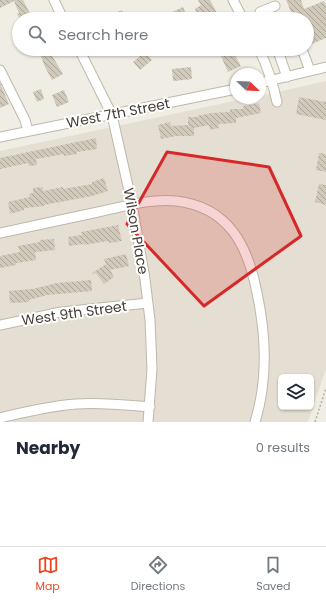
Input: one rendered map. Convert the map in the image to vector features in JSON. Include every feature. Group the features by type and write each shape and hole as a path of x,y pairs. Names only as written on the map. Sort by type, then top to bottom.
{"street":[{"path":"54,0 60,12"},
{"path":"233,0 239,12"},
{"path":"260,12 274,6"},
{"name":"Wilson Place","path":"82,56 112,115 132,204 150,320 152,370 148,422"},
{"path":"262,56 272,81 277,102"},
{"path":"282,56 287,77"},
{"path":"305,56 310,71"},
{"path":"266,82 326,67"},
{"path":"0,70 25,120 28,130"},
{"name":"West 7th Street","path":"0,137 28,130 112,115 230,90"},
{"path":"0,234 132,204 175,200 192,204 209,211 223,220 235,232 249,259 256,285 264,333 262,383 259,411 255,422"},
{"name":"West 9th Street","path":"0,325 61,312 148,303"},
{"path":"0,418 36,409 76,404 101,404 150,408"}],"path":[{"path":"315,422 326,388"}],"highlighted area":[{"path":"167,152 269,167 301,236 204,306 127,224"}],"shaded area":[{"path":"326,81 326,369 314,404 314,374 278,374 278,410 312,410 308,422 0,422 0,151 230,102 230,104 266,104 266,95"}],"building":[{"path":"0,0 23,0 29,12 19,12 14,1 0,8"},
{"path":"198,0 210,0 216,12 196,12 195,9 201,5"},
{"path":"286,0 301,0 304,9 324,1 326,5 326,38 314,43 314,12 291,12"},
{"path":"183,7 185,12 173,12"},
{"path":"41,56 52,56 63,74 52,80"},
{"path":"140,56 148,56 152,60 140,70 133,62"},
{"path":"221,56 236,56 241,66 230,68 230,71 228,72"},
{"path":"191,67 192,79 173,81 172,69"},
{"path":"0,83 9,104 0,108"},
{"path":"41,89 44,99 37,102 33,92"},
{"path":"64,90 69,102 57,107 52,95"},
{"path":"299,97 326,102 326,120 296,114"},
{"path":"259,104 261,113 236,118 236,123 218,124 219,128 210,130 209,125 194,128 194,136 176,136 161,139 158,125 170,122 171,126 188,125 188,117 230,112 230,109 243,109 243,106"},
{"path":"96,138 97,149 77,152 77,154 64,156 64,154 36,159 37,165 29,166 28,163 0,169 0,158"},
{"path":"319,153 326,154 326,172 316,170"},
{"path":"104,178 108,191 92,196 44,206 24,208 24,210 10,214 8,202 30,197 29,194 33,193 33,188 43,187 43,191 63,187 63,189 92,184 92,182"},
{"path":"319,184 326,185 326,205 315,202"},
{"path":"118,225 122,241 109,243 108,241 69,246 68,237 82,235 81,232"},
{"path":"54,239 55,250 35,252 36,260 16,263 16,265 0,268 0,256 20,252 18,246 40,242 40,240"},
{"path":"126,254 129,266 110,270 114,277 104,284 96,273 91,274 106,264 104,259"},
{"path":"91,280 92,291 47,295 29,300 29,302 10,303 9,291 32,289 57,283"}]}
